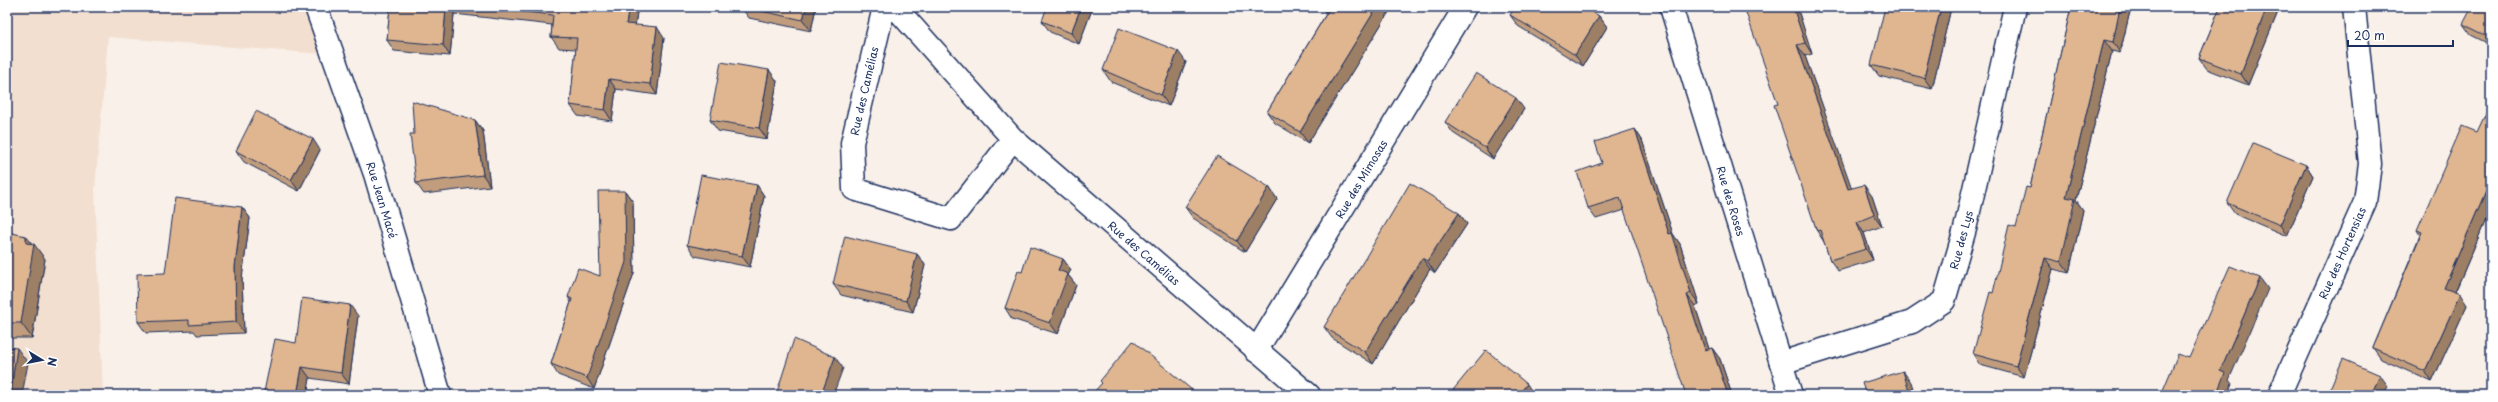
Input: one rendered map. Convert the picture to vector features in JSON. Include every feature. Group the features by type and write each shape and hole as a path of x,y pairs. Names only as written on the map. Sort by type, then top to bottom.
{"street":[{"name":"Rue Jean Macé","path":"316,7 374,174 440,395"},
{"name":"Rue des Camélias","path":"884,7 852,143 854,189 951,219 1013,139"},
{"name":"Rue des Camélias","path":"895,7 1013,139 1256,351 1309,395"},
{"name":"Rue des Mimosas","path":"1256,351 1465,7"},
{"name":"Rue des Roses","path":"1671,7 1791,395"},
{"name":"Rue des Lys","path":"1781,363 1912,322 1944,301 1965,229 2015,7"},
{"name":"Rue des Hortensias","path":"2279,395 2365,202 2370,164 2354,7"}],"shaded area":[{"path":"7,7 316,7 334,55 108,37 95,189 103,395 7,395"}],"building":[{"path":"390,7 446,7 443,45 387,40"},
{"path":"478,7 629,7 626,24 657,27 650,84 609,79 605,110 570,105 577,38 551,37 553,15"},
{"path":"743,7 806,7 803,20"},
{"path":"1047,7 1081,7 1071,33 1042,21"},
{"path":"1321,7 1377,7 1300,132 1267,112 1328,11"},
{"path":"1515,7 1584,7 1599,16 1575,55 1510,15"},
{"path":"1744,7 1793,7 1805,43 1797,45 1848,189 1864,185 1874,215 1857,222 1866,249 1830,260 1820,230 1817,231 1774,105 1778,104"},
{"path":"1885,7 1941,7 1924,78 1871,65"},
{"path":"2071,7 2120,7 2113,42 2104,40 2066,197 2075,199 2061,262 2045,258 2016,366 1973,354 1990,292 1993,293 2009,225 2016,227 2026,187 2030,188"},
{"path":"2220,7 2267,7 2241,74 2199,58"},
{"path":"2472,7 2491,7 2491,38 2463,24"},
{"path":"1119,28 1178,51 1161,95 1103,70"},
{"path":"721,62 769,70 759,128 710,120"},
{"path":"1476,73 1516,98 1485,148 1445,122"},
{"path":"412,101 475,120 483,175 416,183 410,134 414,134"},
{"path":"2491,102 2491,179 2444,288 2460,294 2425,371 2373,348 2422,232 2417,230 2462,126 2477,132"},
{"path":"256,111 313,139 291,180 236,151"},
{"path":"1635,129 1669,234 1672,233 1691,293 1687,295 1705,350 1712,348 1728,395 1686,395 1620,198 1588,208 1577,172 1602,163 1595,142"},
{"path":"2253,143 2306,165 2280,225 2227,203"},
{"path":"1217,156 1269,187 1237,241 1185,207"},
{"path":"701,175 757,185 742,256 687,245"},
{"path":"1410,183 1459,213 1427,261 1422,258 1365,352 1324,327"},
{"path":"598,191 625,191 626,262 587,378 551,364 572,299 568,297 578,268 600,276"},
{"path":"175,198 242,207 235,267 236,322 189,325 189,320 138,322 137,274 165,273"},
{"path":"7,232 26,236 26,243 34,244 21,323 7,323"},
{"path":"845,236 917,254 906,301 833,284"},
{"path":"1030,247 1063,259 1058,270 1068,274 1050,323 1005,308 1018,271 1022,272"},
{"path":"2230,266 2260,278 2220,371 2225,373 2216,395 2161,395 2178,354 2189,358"},
{"path":"302,298 350,305 341,373 302,367 297,395 282,395 264,392 275,339 296,343"},
{"path":"794,339 835,357 821,395 776,395"},
{"path":"1133,341 1198,395 1096,395 1093,393 1102,383 1100,381"},
{"path":"7,347 17,348 10,395 7,395"},
{"path":"1486,350 1527,384 1518,395 1449,395"},
{"path":"2343,359 2380,375 2371,395 2327,395"},
{"path":"1903,371 1910,395 1866,395 1862,383"}]}
